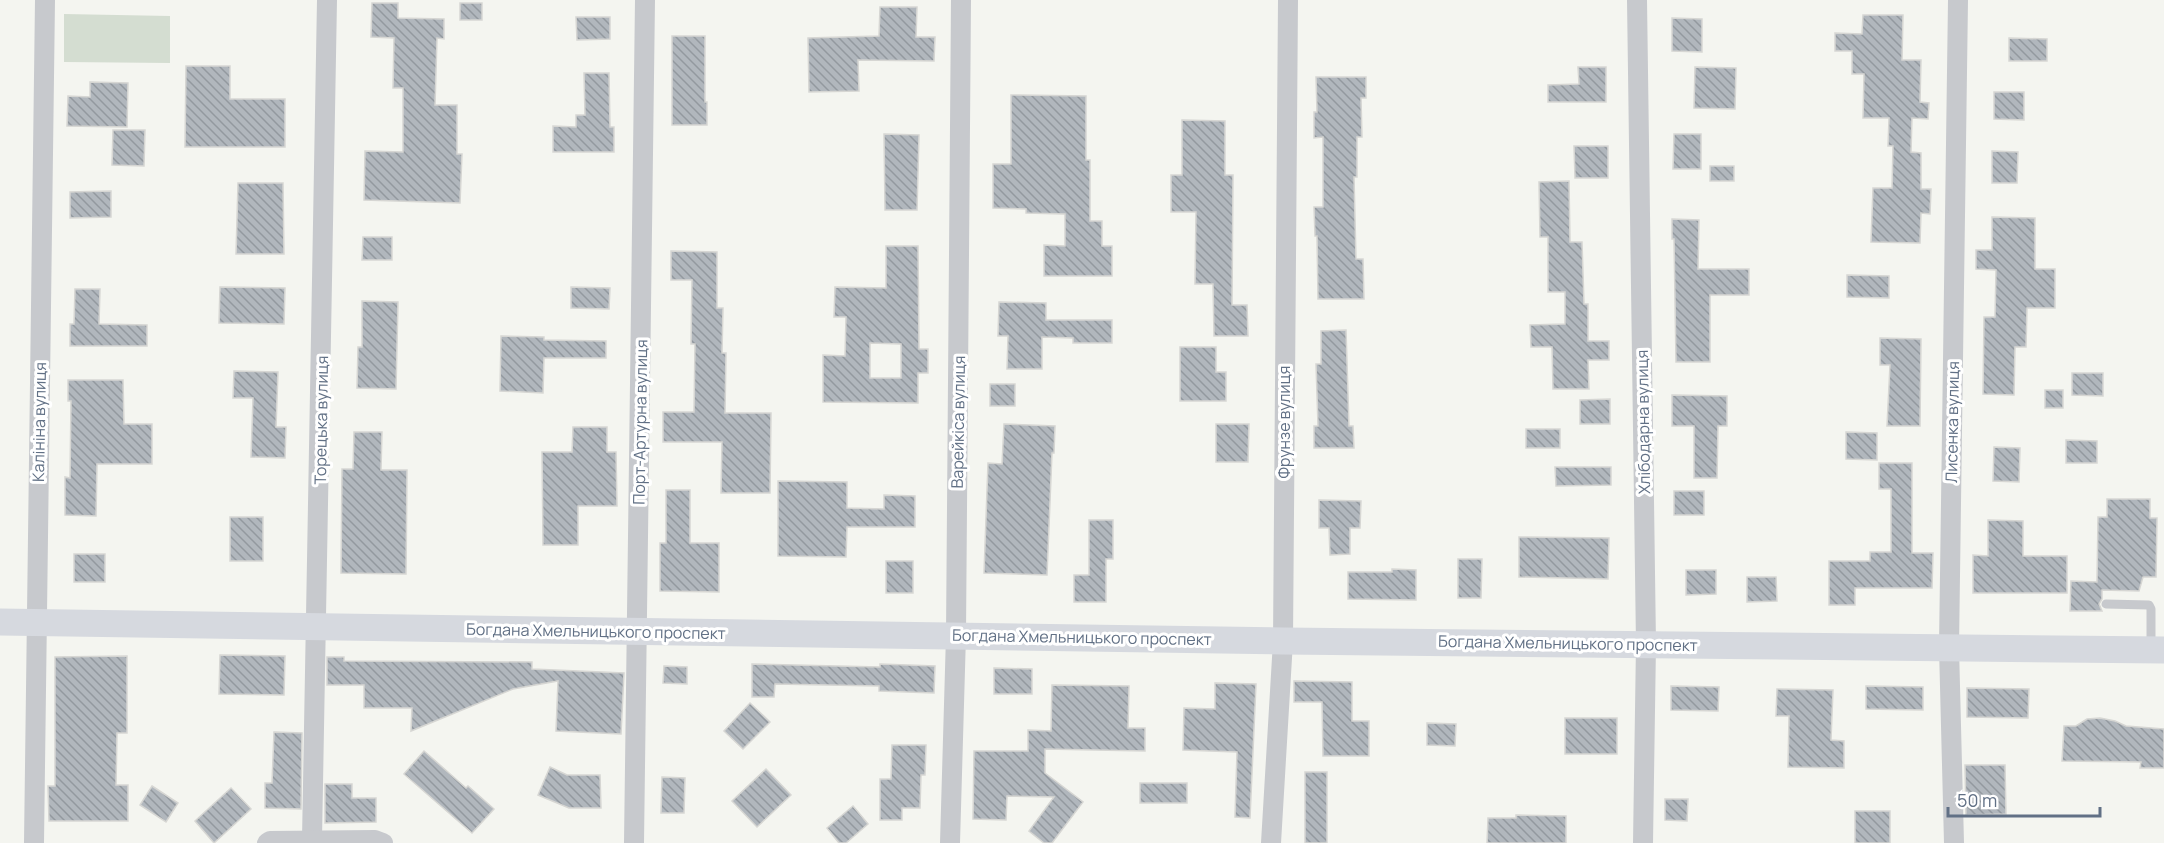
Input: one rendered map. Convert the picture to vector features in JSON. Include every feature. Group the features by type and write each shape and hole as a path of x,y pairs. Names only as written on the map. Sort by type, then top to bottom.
{"main road":[{"name":"Богдана Хмельницького проспект","path":"0,622 1282,641 2158,650"}],"street":[{"name":"Калініна вулиця","path":"34,843 45,0"},
{"name":"Торецька вулиця","path":"312,840 327,0"},
{"name":"Порт-Артурна вулиця","path":"634,843 645,0"},
{"name":"Варейкіса вулиця","path":"950,843 956,635 962,0"},
{"name":"Фрунзе вулиця","path":"1271,843 1282,641 1288,0"},
{"name":"Хлібодарна вулиця","path":"1637,0 1646,644 1643,843"},
{"name":"Лисенка вулиця","path":"1954,843 1949,647 1958,0"},
{"path":"267,843 312,840 375,840 383,843"}],"lane":[{"path":"2106,604 2147,604 2150,606 2158,650"}],"shaded area":[{"path":"64,14 170,16 170,63 64,62"}],"building":[{"path":"372,3 398,3 398,18 444,19 444,39 437,38 435,105 457,105 457,154 462,154 460,203 364,200 365,151 403,152 403,88 393,88 394,38 371,37"},
{"path":"460,3 482,3 482,20 460,20"},
{"path":"880,7 917,7 916,37 935,37 934,61 858,60 859,91 809,92 808,38 879,36"},
{"path":"1863,15 1903,15 1902,60 1921,60 1920,102 1929,103 1928,119 1912,118 1911,152 1921,153 1921,189 1931,189 1930,214 1921,213 1920,243 1871,242 1873,188 1892,188 1893,146 1888,146 1889,118 1863,118 1864,74 1852,74 1852,51 1835,51 1835,33 1862,34"},
{"path":"576,17 610,17 610,39 577,40"},
{"path":"1672,18 1702,19 1702,52 1672,51"},
{"path":"672,36 705,36 707,125 672,125"},
{"path":"2009,38 2047,39 2047,61 2009,61"},
{"path":"186,66 230,66 230,99 285,99 285,147 185,147"},
{"path":"1578,67 1606,67 1606,102 1548,102 1548,85 1579,84"},
{"path":"1695,67 1736,68 1735,109 1694,108"},
{"path":"584,73 609,73 610,127 614,127 614,152 553,152 553,126 576,127 576,115 585,115"},
{"path":"1316,77 1366,77 1366,98 1361,98 1362,137 1357,137 1357,177 1354,177 1356,259 1363,259 1364,299 1318,299 1314,207 1323,207 1323,137 1314,138 1314,112 1317,112"},
{"path":"90,82 128,83 127,127 67,126 68,96 90,97"},
{"path":"1994,92 2024,92 2024,120 1994,119"},
{"path":"1011,95 1086,96 1086,160 1090,160 1090,221 1102,221 1102,246 1112,246 1112,276 1044,276 1044,245 1065,246 1065,214 1026,213 1026,209 993,208 993,164 1011,164"},
{"path":"1182,120 1225,121 1225,175 1233,175 1232,305 1247,305 1248,336 1214,336 1213,284 1195,284 1196,212 1171,212 1171,175 1182,175"},
{"path":"113,130 145,130 144,166 112,165"},
{"path":"884,134 919,135 917,210 885,210"},
{"path":"1674,134 1701,134 1701,169 1673,169"},
{"path":"1574,146 1608,146 1608,178 1575,178"},
{"path":"1992,151 2018,152 2017,183 1992,183"},
{"path":"1710,166 1734,166 1734,181 1710,181"},
{"path":"1569,181 1570,242 1582,242 1584,304 1588,304 1588,341 1609,341 1609,360 1588,360 1589,389 1553,389 1552,347 1531,347 1530,325 1565,324 1565,292 1548,292 1548,237 1540,237 1539,182"},
{"path":"238,183 283,183 284,254 236,254"},
{"path":"111,191 111,217 70,218 70,192"},
{"path":"1992,217 2035,218 2035,269 2055,269 2055,308 2027,308 2026,347 2015,347 2014,395 1983,394 1984,317 1995,317 1996,270 1976,269 1976,250 1992,250"},
{"path":"1672,219 1699,220 1698,269 1749,269 1749,295 1710,295 1710,362 1676,362"},
{"path":"363,237 392,237 392,260 362,260"},
{"path":"886,246 918,246 919,349 928,349 928,373 918,373 918,403 823,402 823,355 845,356 846,317 834,317 835,287 886,288","holes":["870,343 901,344 901,378 870,378"]},
{"path":"671,251 717,252 717,308 723,308 722,353 726,353 725,413 771,413 770,493 721,493 722,442 663,442 663,412 694,412 695,344 691,344 692,280 671,280"},
{"path":"1847,275 1889,276 1889,298 1847,297"},
{"path":"220,287 285,288 284,324 219,323"},
{"path":"571,287 610,288 609,309 571,308"},
{"path":"75,289 100,289 99,324 147,325 147,346 70,346 70,324 74,324"},
{"path":"362,301 398,302 396,389 357,388 358,347 362,347"},
{"path":"999,302 1046,303 1046,320 1112,320 1112,343 1073,343 1073,338 1042,337 1042,369 1007,369 1008,336 998,336"},
{"path":"1346,330 1349,426 1353,426 1354,448 1314,448 1314,426 1318,426 1316,364 1321,364 1321,331"},
{"path":"501,336 544,337 544,340 606,341 606,358 544,358 543,393 500,391"},
{"path":"1880,338 1921,339 1920,426 1887,426 1890,365 1880,365"},
{"path":"1180,347 1216,347 1216,372 1226,372 1226,401 1180,401"},
{"path":"234,371 278,372 276,427 286,427 285,458 251,457 253,398 233,398"},
{"path":"2072,373 2103,373 2103,396 2072,395"},
{"path":"68,380 123,380 124,424 152,424 152,464 97,464 96,516 65,515 65,477 70,478 71,401 68,401"},
{"path":"990,384 1015,384 1015,406 990,406"},
{"path":"2045,390 2063,390 2063,408 2045,408"},
{"path":"1672,395 1727,396 1727,426 1718,426 1717,478 1694,478 1694,426 1672,426"},
{"path":"1610,399 1610,424 1580,424 1580,400"},
{"path":"1004,424 1055,426 1047,575 984,573 988,463 1002,464"},
{"path":"1216,424 1249,424 1248,462 1216,462"},
{"path":"573,427 607,427 607,452 616,452 617,506 578,506 578,545 543,545 542,452 572,452"},
{"path":"1526,429 1560,429 1560,448 1526,448"},
{"path":"354,432 382,432 381,470 407,470 406,574 341,573 342,469 353,469"},
{"path":"1846,432 1877,433 1877,460 1846,459"},
{"path":"2066,440 2097,441 2097,463 2066,463"},
{"path":"1994,447 2020,448 2019,482 1993,481"},
{"path":"1879,463 1912,463 1912,553 1933,553 1932,588 1855,588 1855,605 1829,605 1829,561 1870,561 1870,552 1891,552 1891,489 1879,489"},
{"path":"1555,467 1611,467 1611,485 1556,486"},
{"path":"778,481 847,482 847,508 884,509 884,495 915,496 915,527 847,527 846,557 778,556"},
{"path":"666,490 690,490 690,543 719,543 719,592 660,591 660,543 666,543"},
{"path":"1674,491 1704,491 1704,515 1674,515"},
{"path":"2107,499 2150,499 2150,518 2157,518 2156,577 2143,577 2139,591 2102,590 2102,599 2099,604 2102,611 2070,611 2071,581 2097,582 2098,517 2107,517"},
{"path":"1319,500 1361,501 1360,528 1350,528 1350,554 1330,555 1329,528 1319,528"},
{"path":"230,517 263,517 263,561 230,561"},
{"path":"1089,520 1113,520 1113,559 1106,559 1106,602 1074,602 1074,575 1089,575"},
{"path":"1988,520 2023,521 2023,556 2067,556 2067,593 1973,593 1973,555 1988,556"},
{"path":"1519,537 1609,538 1608,579 1519,577"},
{"path":"74,554 105,554 105,582 74,582"},
{"path":"1458,559 1482,559 1481,598 1458,598"},
{"path":"886,561 913,561 913,593 886,593"},
{"path":"1392,569 1416,570 1416,600 1348,599 1348,572 1392,572"},
{"path":"1686,570 1716,570 1716,594 1686,595"},
{"path":"1747,577 1776,577 1777,601 1747,602"},
{"path":"220,655 285,656 284,695 219,694"},
{"path":"127,656 127,733 117,733 116,785 128,785 128,821 49,821 48,786 55,786 55,657"},
{"path":"327,657 344,657 344,661 532,662 532,669 624,673 621,734 556,731 558,681 513,689 411,731 412,708 364,708 364,685 327,685"},
{"path":"752,664 935,666 934,693 879,691 879,686 775,684 774,697 752,697"},
{"path":"664,666 687,667 687,684 663,683"},
{"path":"994,668 1032,669 1032,694 994,694"},
{"path":"1294,681 1352,682 1352,721 1369,721 1369,756 1323,756 1322,702 1294,702"},
{"path":"1215,683 1256,684 1250,818 1235,817 1237,752 1183,750 1184,708 1215,709"},
{"path":"1052,685 1129,686 1128,728 1145,728 1145,751 1045,749 1045,773 1083,802 1052,843 1044,843 1029,831 1054,797 1007,796 1006,820 973,819 974,751 1028,751 1028,730 1051,731"},
{"path":"1671,686 1719,687 1718,711 1671,710"},
{"path":"1866,686 1923,687 1923,710 1866,709"},
{"path":"1967,688 2029,689 2028,718 1967,717"},
{"path":"1777,689 1833,690 1831,740 1844,741 1844,768 1788,767 1789,716 1776,716"},
{"path":"750,703 770,722 743,749 724,731"},
{"path":"1565,718 1617,718 1617,754 1565,754"},
{"path":"2100,718 2126,726 2164,729 2164,768 2140,768 2141,762 2062,761 2064,726 2076,726 2087,719"},
{"path":"1427,723 1456,724 1455,746 1427,745"},
{"path":"274,732 302,733 301,809 265,808 265,783 272,783"},
{"path":"892,745 926,745 925,775 921,775 920,808 902,808 902,820 880,820 880,779 891,779"},
{"path":"424,751 494,809 472,833 404,774"},
{"path":"1965,765 2005,765 2006,814 1966,815"},
{"path":"550,767 567,775 600,775 601,808 569,808 538,795"},
{"path":"766,769 791,795 757,827 732,801"},
{"path":"1305,772 1327,772 1327,843 1305,843"},
{"path":"662,777 685,778 684,813 661,813"},
{"path":"1140,783 1187,783 1187,803 1140,803"},
{"path":"325,784 352,784 352,798 376,798 376,822 325,823"},
{"path":"152,786 178,803 166,822 140,805"},
{"path":"231,788 251,809 214,843 195,821"},
{"path":"1665,799 1688,799 1687,821 1665,820"},
{"path":"853,806 868,824 846,843 839,843 827,828"},
{"path":"1855,811 1890,811 1890,843 1855,843"},
{"path":"1516,815 1566,816 1566,843 1487,843 1488,818 1516,818"}]}
